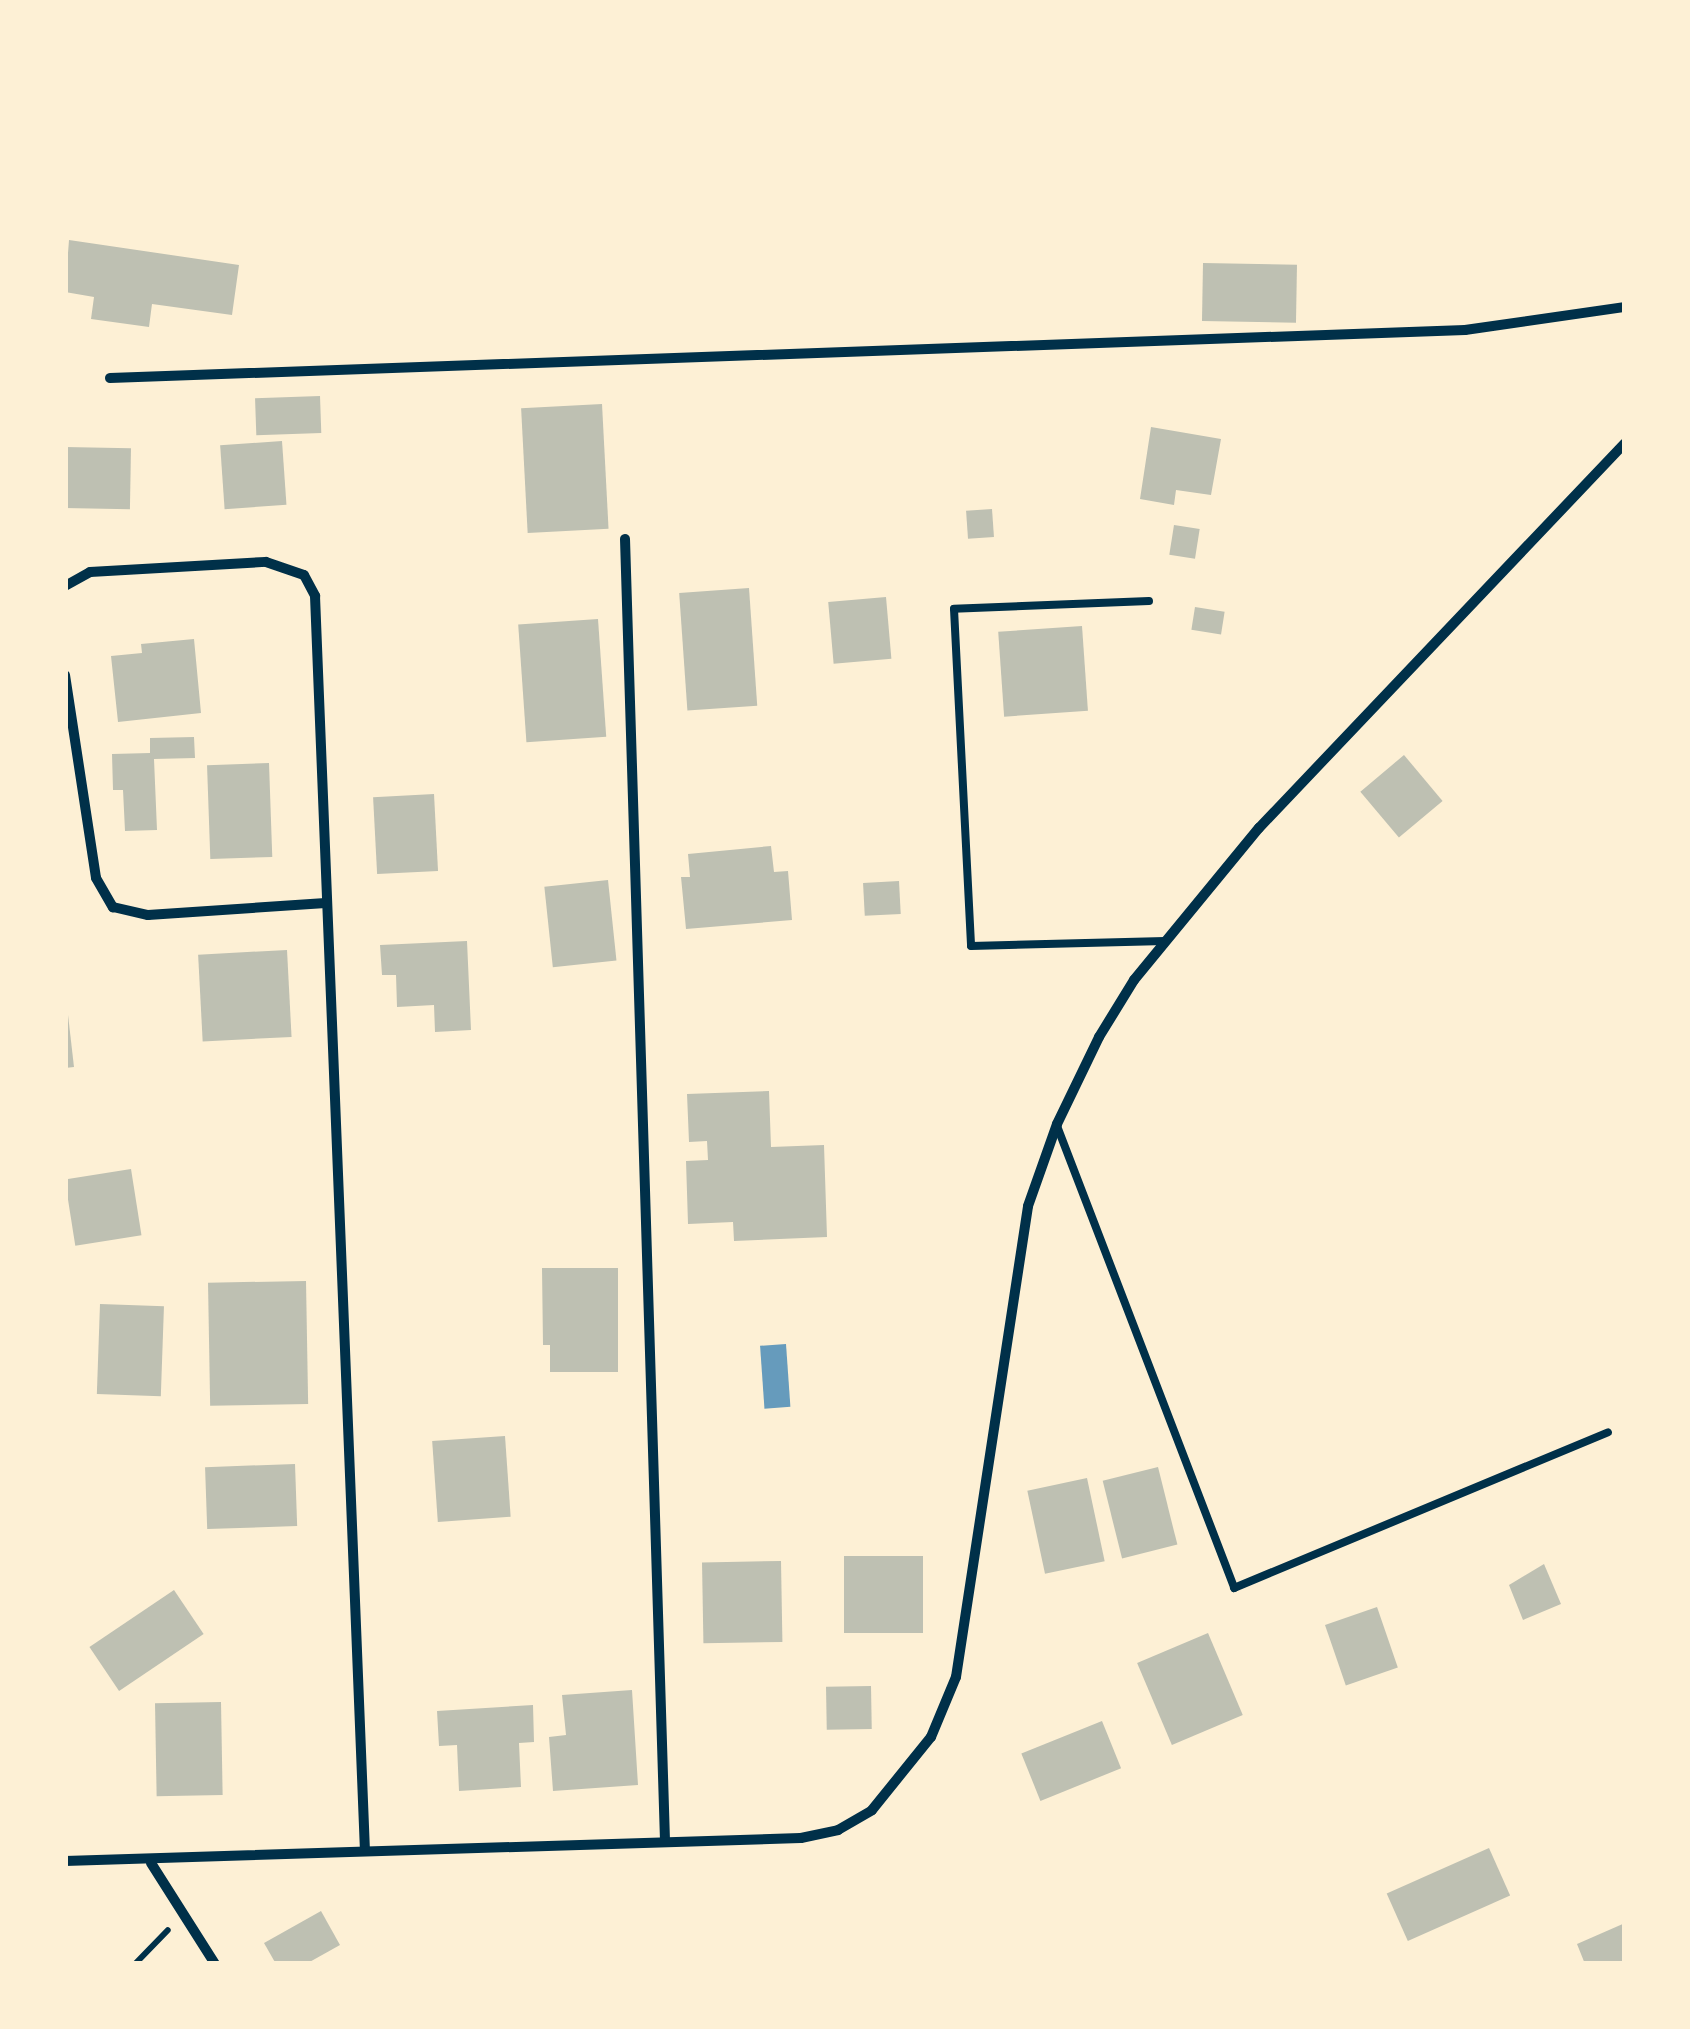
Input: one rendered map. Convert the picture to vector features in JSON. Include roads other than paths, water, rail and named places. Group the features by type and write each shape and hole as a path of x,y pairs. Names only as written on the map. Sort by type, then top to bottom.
{"street":[{"path":"110,378 1465,330 1625,307"},
{"path":"65,1860 151,1862 665,1838 801,1838 838,1830 880,1802 938,1724 969,1620 1020,1245 1057,1124 1110,1020 1165,941 1294,789 1625,443"},
{"path":"626,539 665,1838"},
{"path":"65,586 90,572 266,562 304,575 317,606 365,1850"},
{"path":"65,675 96,878 113,907 148,915 326,902"},
{"path":"151,1862 214,1964"}],"lane":[{"path":"1149,602 954,609 972,946 1165,941"},
{"path":"1057,1124 1234,1588 1608,1432"}],"water":[{"path":"786,1344 790,1407 764,1409 760,1346"}]}
